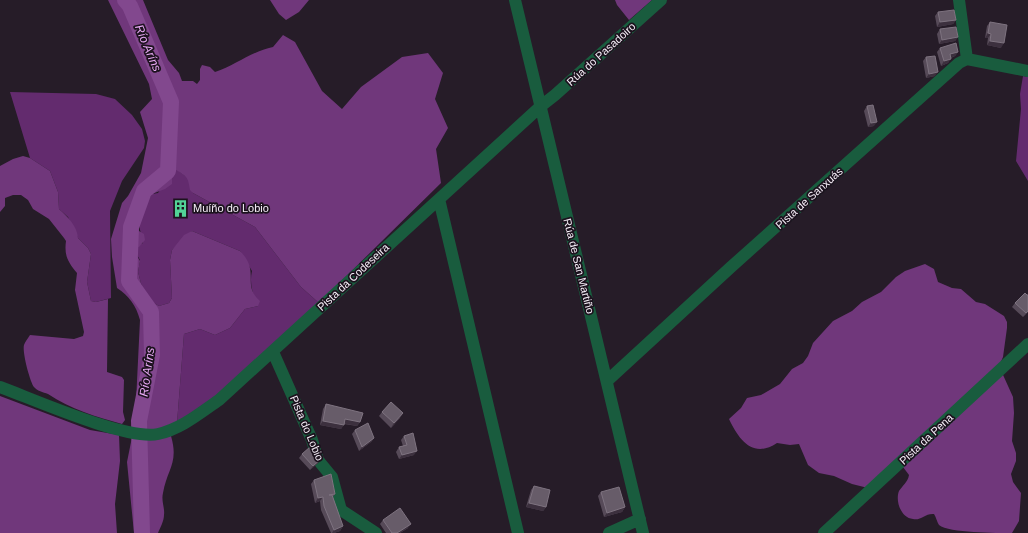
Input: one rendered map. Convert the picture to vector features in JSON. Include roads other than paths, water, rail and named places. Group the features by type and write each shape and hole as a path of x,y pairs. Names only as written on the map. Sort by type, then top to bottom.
{"street":[{"name":"Rúa de San Martiño","path":"515,0 643,533"},
{"name":"Rúa do Pasadoiro","path":"540,106 555,95 661,0"},
{"path":"959,0 967,59 1028,71"},
{"name":"Pista de Sanxuás","path":"607,381 872,141 959,64 967,59"},
{"name":"Pista da Codeseira","path":"0,387 132,434 157,434 184,424 219,400 273,352 540,106"},
{"path":"439,199 518,533"},
{"name":"Pista da Pena","path":"824,533 1028,344"},
{"name":"Pista do Lobio","path":"273,352 312,440 318,460 332,477 342,510 376,533"},
{"path":"609,533 640,520"}],"waterway":[{"name":"Río Aríns","path":"125,0 130,6 171,102 168,171 144,191 131,227 129,281 151,312 152,355 139,421 142,533"}],"place":[{"name":"Muíño do Lobio","path":"180,208"}]}
